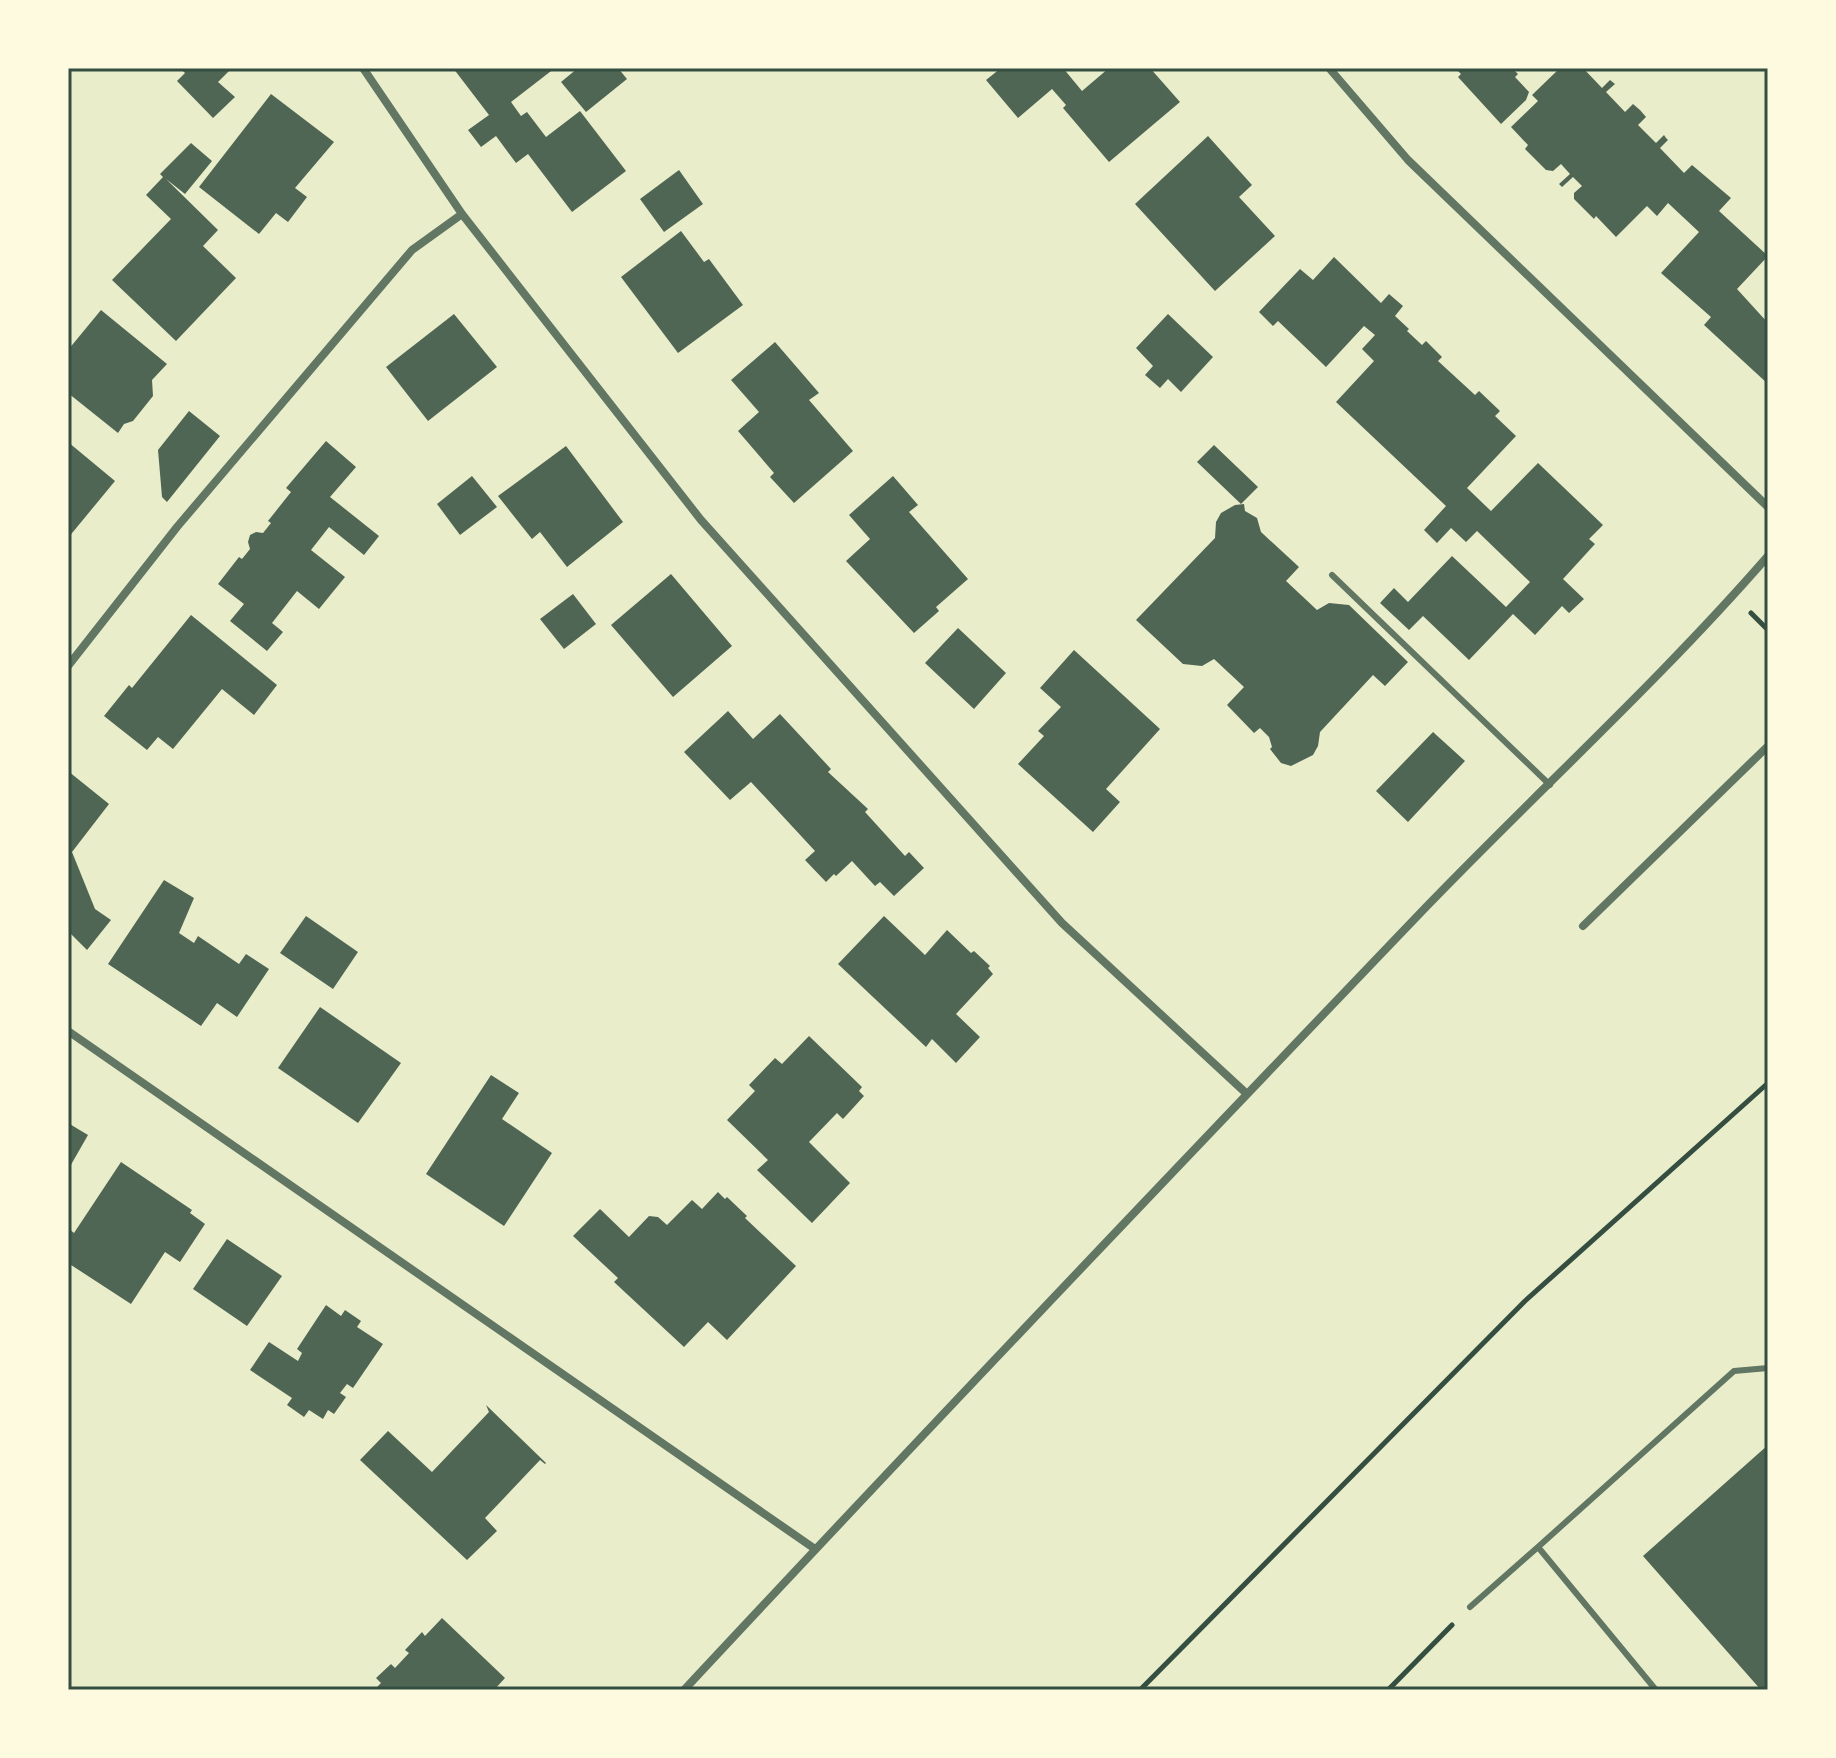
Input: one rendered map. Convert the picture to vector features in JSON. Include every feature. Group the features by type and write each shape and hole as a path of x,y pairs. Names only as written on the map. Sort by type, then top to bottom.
{"street":[{"path":"363,68 462,214 722,543 1062,923 1247,1094"},
{"path":"1329,68 1408,160 1768,507"},
{"path":"68,666 177,527 412,250 462,214"},
{"path":"684,1690 1247,1094 1483,848 1550,785 1702,629 1768,556"},
{"path":"1583,926 1768,746"},
{"path":"68,1031 815,1549"}],"lane":[{"path":"1332,575 1550,785"},
{"path":"1470,1607 1734,1371 1768,1368"},
{"path":"1538,1547 1656,1690"}],"path":[{"path":"1140,1690 1525,1301 1768,1083"},
{"path":"1388,1690 1470,1607"}],"building":[{"path":"180,68 232,68 218,82 235,97 213,118 177,81 185,73"},
{"path":"453,68 555,68 511,102 521,116 527,112 546,137 580,111 626,171 572,212 528,154 516,163 496,136 481,147 468,130 489,115"},
{"path":"578,68 618,68 627,79 586,112 561,82"},
{"path":"1001,68 1063,68 1082,91 1109,68 1150,68 1180,102 1109,162 1063,108 1066,105 1052,89 1018,118 986,80"},
{"path":"1455,68 1512,68 1518,74 1515,77 1529,92 1526,100 1501,124 1458,77 1461,74"},
{"path":"1560,68 1583,68 1602,88 1610,80 1615,84 1606,92 1625,112 1633,104 1640,110 1646,117 1638,125 1656,143 1664,135 1668,140 1660,148 1684,173 1692,165 1731,198 1719,211 1768,256 1737,289 1768,323 1768,384 1704,325 1711,317 1661,273 1699,232 1668,203 1657,216 1647,206 1616,237 1574,199 1574,193 1582,186 1573,177 1562,187 1559,184 1570,174 1561,164 1553,171 1546,170 1525,149 1528,145 1511,127 1538,101 1532,95"},
{"path":"271,94 334,142 295,188 307,197 288,222 276,213 259,234 199,187"},
{"path":"1208,136 1252,185 1239,197 1275,236 1215,291 1135,204"},
{"path":"191,143 212,161 185,194 166,179 218,230 203,246 236,278 176,341 112,280 171,219 146,195 163,177 160,174"},
{"path":"679,170 703,204 664,232 640,199"},
{"path":"681,231 704,262 709,259 743,305 678,353 621,277"},
{"path":"1334,257 1381,303 1389,294 1403,306 1395,316 1409,329 1407,331 1422,345 1426,341 1442,357 1438,361 1475,395 1479,391 1500,411 1495,416 1516,436 1467,488 1491,511 1538,463 1603,525 1589,539 1595,544 1563,579 1584,599 1569,613 1562,606 1535,635 1513,614 1469,660 1423,616 1409,630 1380,603 1394,588 1408,602 1452,556 1506,607 1530,582 1477,531 1466,542 1451,528 1437,543 1424,530 1446,506 1336,402 1374,361 1362,349 1375,335 1364,326 1326,367 1278,321 1273,326 1259,312 1300,269 1313,280"},
{"path":"101,310 167,364 152,380 153,396 133,421 124,424 118,433 68,393 68,350"},
{"path":"454,314 497,367 428,421 386,367"},
{"path":"1168,314 1213,357 1181,392 1168,379 1160,388 1145,375 1153,366 1136,348"},
{"path":"775,342 819,393 809,400 853,451 794,503 770,477 774,473 738,431 759,412 731,380"},
{"path":"189,411 220,436 167,502 162,497 158,450"},
{"path":"326,441 356,467 330,497 379,536 364,555 329,527 311,550 345,577 319,609 297,591 272,623 283,632 267,651 230,621 244,604 218,584 239,557 242,559 250,549 250,535 263,533 271,523 268,521 291,492 286,488"},
{"path":"68,442 115,481 68,538"},
{"path":"1214,445 1258,487 1241,504 1197,462"},
{"path":"566,446 623,522 567,567 540,532 532,539 498,496"},
{"path":"472,476 497,507 460,535 437,504"},
{"path":"893,476 918,505 909,512 968,579 936,607 939,611 914,633 846,561 870,539 849,515"},
{"path":"1244,504 1245,511 1257,518 1261,532 1299,567 1286,581 1317,610 1329,603 1349,605 1408,662 1385,686 1373,675 1320,732 1313,755 1291,766 1281,763 1270,749 1269,737 1260,728 1254,733 1227,705 1244,687 1214,659 1202,666 1183,664 1136,620 1215,538 1216,522 1221,513"},
{"path":"671,574 732,646 673,697 611,625"},
{"path":"573,594 596,624 564,649 540,619"},
{"path":"191,615 277,685 254,715 222,689 173,749 158,737 147,750 104,716 129,685 132,688"},
{"path":"958,628 1006,673 974,709 925,663"},
{"path":"1074,650 1160,729 1106,789 1120,802 1093,832 1018,764 1044,736 1038,731 1061,707 1040,688"},
{"path":"728,711 753,739 780,714 831,769 828,772 868,809 865,812 905,856 909,852 924,868 894,896 880,882 875,886 852,861 826,882 805,860 815,851 751,782 730,800 684,752"},
{"path":"1433,732 1465,761 1408,822 1376,791"},
{"path":"68,771 109,804 72,852 95,909 111,920 87,950 68,931"},
{"path":"164,880 194,898 179,933 194,943 198,936 239,964 246,954 269,969 237,1017 217,1003 201,1026 108,964"},
{"path":"306,916 358,952 333,989 280,953"},
{"path":"884,916 925,955 947,930 990,966 988,968 993,974 956,1014 980,1037 956,1063 932,1039 926,1047 838,964"},
{"path":"320,1007 401,1063 358,1123 278,1068"},
{"path":"809,1036 862,1087 859,1091 864,1096 843,1119 837,1113 809,1142 850,1183 812,1223 757,1170 768,1160 727,1120 755,1091 749,1085 775,1058 782,1064"},
{"path":"491,1075 519,1093 502,1119 552,1153 504,1226 426,1174"},
{"path":"68,1123 88,1135 68,1170"},
{"path":"121,1162 192,1210 190,1213 205,1224 180,1262 165,1252 131,1304 68,1263 68,1228 74,1233"},
{"path":"718,1192 725,1199 727,1197 796,1266 727,1340 708,1322 684,1347 614,1282 618,1278 573,1236 600,1209 629,1237 649,1216 658,1217 667,1225 692,1200 702,1209"},
{"path":"227,1239 282,1276 247,1326 193,1289"},
{"path":"326,1305 341,1316 345,1310 361,1321 357,1327 383,1344 353,1388 347,1384 340,1393 346,1397 334,1414 328,1410 323,1419 309,1410 304,1417 287,1405 292,1398 250,1370 269,1342 298,1361 302,1353 297,1349"},
{"path":"486,1405 546,1463 540,1460 485,1518 497,1531 467,1560 360,1460 388,1431 432,1472 489,1412"},
{"path":"1768,1445 1768,1690 1761,1690 1643,1556"},
{"path":"442,1618 505,1678 494,1690 374,1690 381,1683 376,1678 391,1664 395,1668 409,1653 405,1650 422,1632 425,1636"}]}
